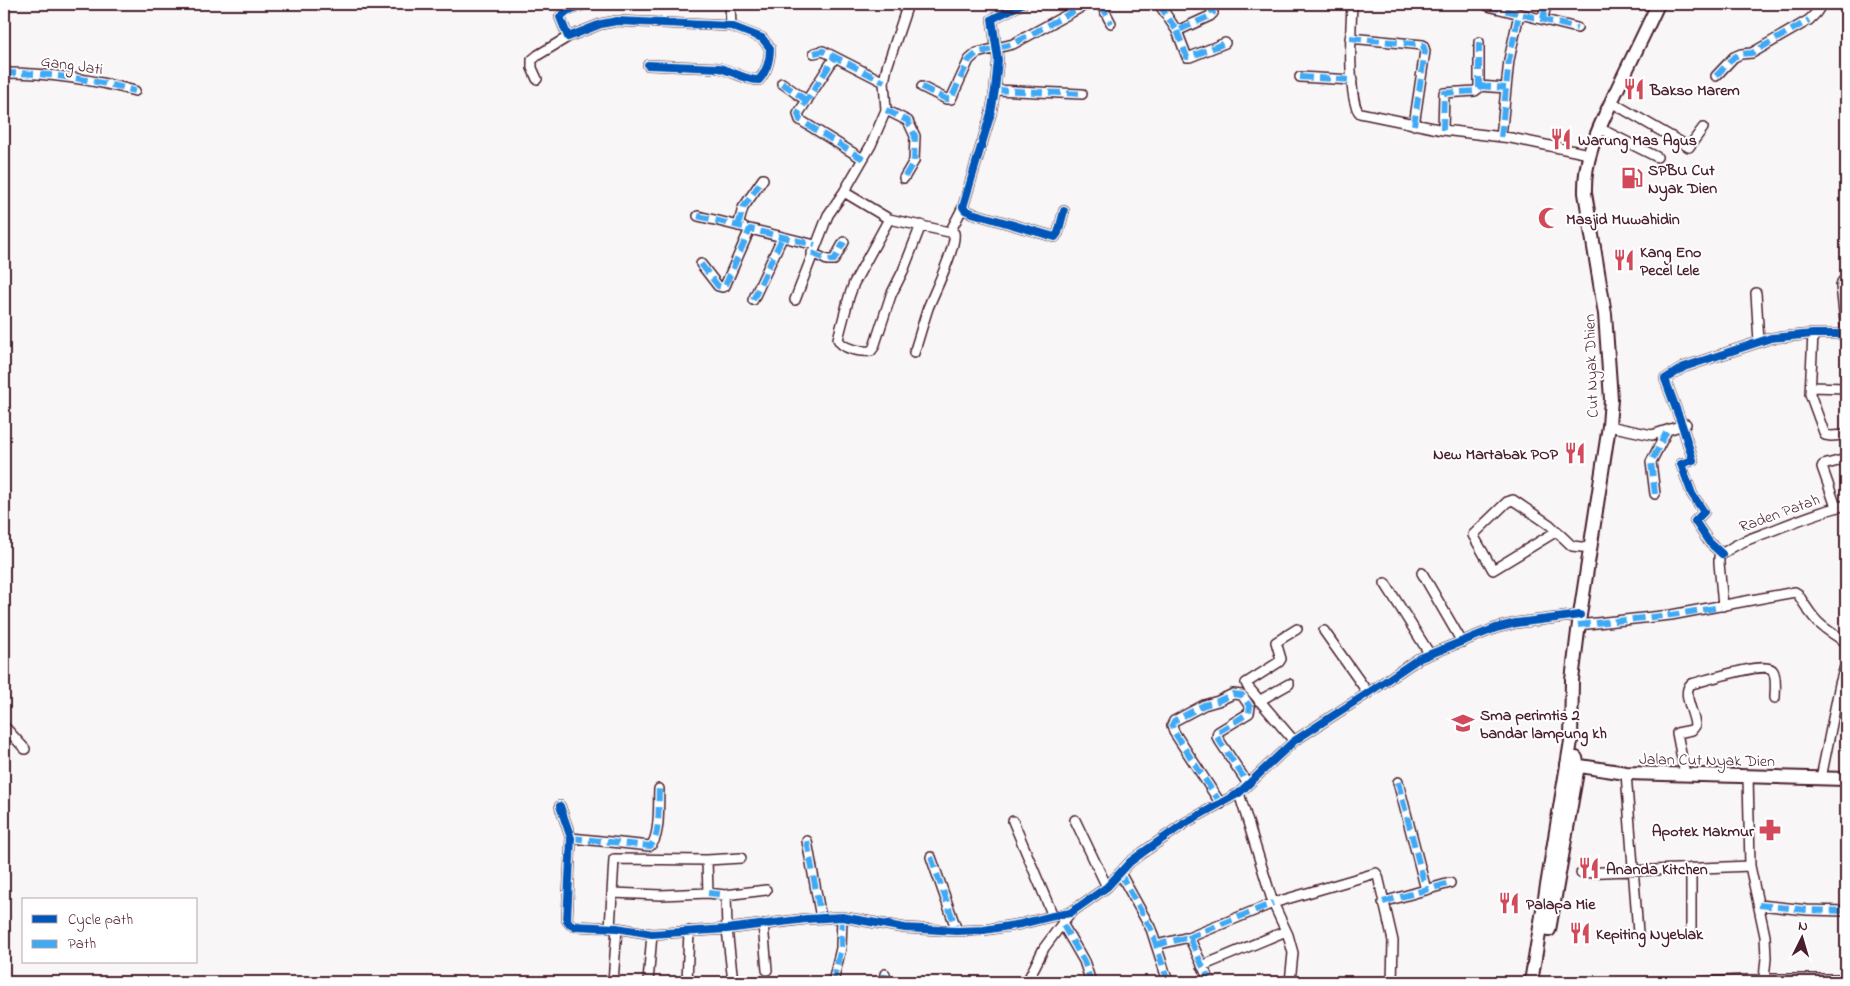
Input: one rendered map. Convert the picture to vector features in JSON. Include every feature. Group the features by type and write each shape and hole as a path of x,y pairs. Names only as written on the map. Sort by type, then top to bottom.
{"main road":[{"name":"Cut Nyak Dhien","path":"1550,897 1573,765 1571,741 1572,680 1579,620 1609,426 1610,383 1605,314 1585,193 1584,175 1589,154 1599,128 1658,4"},
{"name":"Jalan Cut Nyak Dien","path":"1573,765 1626,773 1846,779"},
{"path":"1532,982 1550,897"},
{"path":"1539,982 1550,897"}],"street":[{"path":"568,37 560,17 566,11 585,4"},
{"path":"730,4 731,26"},
{"path":"795,300 828,215 863,159 886,110 884,82 887,67 908,4"},
{"path":"950,232 963,207 991,112 995,90 997,49 992,19 1022,4"},
{"path":"922,87 946,99 951,99 969,60 977,53 1013,44 1087,4"},
{"path":"1101,4 1111,23"},
{"path":"1159,4 1177,30 1187,57 1225,43"},
{"path":"1177,30 1210,16 1212,11 1209,4"},
{"path":"1352,4 1350,38 1356,111 1414,125 1501,137 1589,154"},
{"path":"1543,20 1546,4"},
{"path":"1716,76 1734,57 1740,54 1752,53 1809,20 1822,4"},
{"path":"1488,6 1577,28"},
{"path":"1501,137 1508,60 1519,14"},
{"path":"537,79 532,68 532,60 538,55 568,37 601,24 618,21 731,26 762,38 770,48 770,58 763,75 758,80 748,79 730,70 719,68 648,65"},
{"path":"1350,38 1423,46 1425,51 1414,125"},
{"path":"1443,130 1444,93 1478,90 1479,42"},
{"path":"814,54 823,51 884,82"},
{"path":"835,57 798,114 800,120 863,159"},
{"name":"Gang Jati","path":"4,73 73,77 102,82 135,92"},
{"path":"1300,77 1352,80"},
{"path":"782,83 807,101"},
{"path":"1479,86 1506,88"},
{"path":"995,90 1082,94"},
{"path":"1612,102 1689,147 1703,128"},
{"path":"886,110 908,121 915,136 914,161 904,178"},
{"path":"1599,128 1657,157"},
{"path":"738,226 743,208 763,178"},
{"path":"844,192 889,219 954,234 954,240 928,308 914,353"},
{"path":"963,207 967,211 1055,237 1058,233 1064,211"},
{"path":"698,216 782,238 814,249 827,260 834,260 844,242"},
{"path":"889,219 849,297 838,338 844,347 866,352 871,351 874,347 891,295 903,271 921,225"},
{"path":"701,264 718,286 725,286 750,229"},
{"path":"754,300 782,238"},
{"path":"1723,606 1718,563 1719,557 1723,552 1709,542 1694,521 1704,512 1692,494 1681,464 1693,460 1685,424 1665,379 1684,367 1771,338 1846,332 1842,282 1846,278"},
{"path":"1756,293 1759,342"},
{"path":"1813,334 1811,399 1825,435 1846,434"},
{"path":"1811,387 1846,388"},
{"path":"1609,426 1645,435 1658,434 1685,424"},
{"path":"1655,494 1651,462 1667,431"},
{"path":"1836,508 1822,467 1823,465 1846,459"},
{"path":"1556,531 1493,570 1473,535 1507,502 1513,500 1550,525 1572,546 1590,548"},
{"name":"Raden Patah","path":"1723,552 1737,544 1846,505"},
{"path":"1422,573 1462,642"},
{"path":"1385,583 1429,654"},
{"path":"1027,982 1044,948 1070,913 1107,887 1130,862 1185,823 1238,793 1294,741 1429,654 1496,628 1516,623 1671,616 1796,593 1820,626 1846,642"},
{"path":"1294,741 1246,683 1279,662 1281,659 1280,652 1276,642 1297,629"},
{"path":"1324,631 1368,694"},
{"path":"1821,778 1846,663"},
{"path":"1685,774 1677,733 1692,730 1695,726 1687,692 1688,686 1757,667 1770,667 1773,670 1775,698"},
{"path":"1259,700 1288,684"},
{"path":"1220,804 1174,732 1172,725 1174,721 1204,705 1233,694 1242,695 1250,707 1249,713 1218,732 1217,737 1248,784"},
{"path":"4,726 25,749"},
{"path":"1626,773 1638,933"},
{"path":"1748,776 1750,866 1759,905 1769,980"},
{"path":"1398,782 1426,890"},
{"path":"571,838 650,846 653,844 657,833 659,789"},
{"path":"1238,793 1273,903 1286,931 1293,953 1290,982"},
{"path":"560,806 571,838 567,920 574,926 613,928 652,934 727,929 842,917 905,928 957,931 984,930 1070,913"},
{"path":"1075,820 1107,887"},
{"path":"1013,821 1052,916"},
{"path":"807,841 821,918"},
{"path":"931,857 957,931"},
{"path":"613,982 612,893 614,859 707,860 741,858"},
{"path":"707,860 708,893"},
{"path":"1581,873 1750,866"},
{"path":"1691,868 1691,930"},
{"path":"1156,945 1188,938 1273,903 1372,872 1378,876 1393,941 1392,982"},
{"path":"1120,873 1140,907 1150,929 1168,982"},
{"path":"1383,902 1450,883"},
{"path":"612,893 661,895 708,893 726,895 766,890"},
{"path":"726,895 727,929 733,982"},
{"path":"1759,905 1807,910 1846,911"},
{"path":"833,982 841,948 840,932 842,917"},
{"path":"762,924 766,970"},
{"path":"1063,924 1084,961 1091,982"},
{"path":"687,982 689,931"},
{"path":"1202,966 1286,931"},
{"path":"648,982 652,934"},
{"path":"1188,938 1192,942 1210,982"},
{"path":"1700,982 1846,978"}],"marked path":[{"path":"922,87 946,99 951,99 969,60 977,53 1013,44 1087,4"},
{"path":"1101,4 1111,23"},
{"path":"1159,4 1177,31 1210,16 1213,13 1209,4"},
{"path":"1543,19 1546,4"},
{"path":"1488,6 1577,28"},
{"path":"1501,137 1509,60 1519,14"},
{"path":"1716,76 1734,57 1752,53 1809,20"},
{"path":"1177,31 1187,57 1225,43"},
{"path":"1350,38 1423,45 1425,51 1414,125"},
{"path":"1443,130 1444,93 1475,91 1479,88 1479,42"},
{"path":"814,53 823,51 835,57"},
{"path":"863,159 800,120 798,114 835,57 884,82"},
{"path":"4,73 70,78 103,83 135,91"},
{"path":"1300,77 1352,80"},
{"path":"782,83 807,101"},
{"path":"1479,86 1506,88"},
{"path":"995,90 1082,94"},
{"path":"886,110 908,121 915,136 914,161 904,178"},
{"path":"738,226 743,208 763,179"},
{"path":"698,216 743,227"},
{"path":"701,264 718,286 725,286 750,229 815,245"},
{"path":"753,300 782,238"},
{"path":"812,253 827,260 834,260 844,242"},
{"path":"1846,278 1841,286 1846,331"},
{"path":"1655,494 1651,462 1667,431"},
{"path":"1578,625 1671,615 1721,607"},
{"path":"1221,804 1174,732 1172,725 1174,721 1204,705 1233,694 1242,695 1250,707 1249,713 1218,732 1217,737 1248,784"},
{"path":"1398,782 1426,890"},
{"path":"571,838 650,846 656,836 659,789"},
{"path":"807,841 821,918"},
{"path":"931,857 957,931"},
{"path":"1120,873 1151,929 1168,982"},
{"path":"1383,902 1450,883"},
{"path":"708,893 726,895"},
{"path":"1188,938 1273,903"},
{"path":"1759,905 1807,910 1846,911"},
{"path":"833,982 841,948 842,917"},
{"path":"1063,925 1084,961 1091,982"},
{"path":"1156,945 1185,938 1190,939 1210,982"},
{"path":"884,982 885,974"}],"cycle path":[{"path":"585,4 567,11 560,17 568,37 601,24 617,21 731,26 762,38 770,48 768,65 759,80 749,79 719,68 648,65"},
{"path":"1022,4 992,19 998,60 995,90 991,113 963,207 972,213 1055,237 1058,233 1064,211"},
{"path":"1722,554 1709,542 1695,521 1704,512 1692,494 1681,464 1693,460 1665,379 1684,367 1771,338 1813,334 1846,334"},
{"path":"560,806 571,838 567,920 574,926 617,928 652,934 727,929 806,919 842,917 905,928 957,931 984,930 1021,924 1070,913 1107,887 1130,862 1142,853 1185,823 1239,793 1294,741 1418,659 1496,628 1516,623 1580,615"}],"place":[{"name":"Bakso Marem","path":"1634,89"},
{"name":"Warung Mas Agus","path":"1561,139"},
{"name":"SPBU Cut Nyak Dien","path":"1632,178"},
{"name":"Masjid Muwahidin","path":"1549,218"},
{"name":"Kang Eno Pecel Lele","path":"1624,260"},
{"name":"New Martabak POP","path":"1575,453"},
{"name":"Sma perimtis 2 bandar lampung kh","path":"1463,723"},
{"name":"Apotek Makmur","path":"1770,830"},
{"name":"Ananda Kitchen","path":"1589,868"},
{"name":"Palapa Mie","path":"1509,903"},
{"name":"Kepiting Nyeblak","path":"1580,933"}]}
